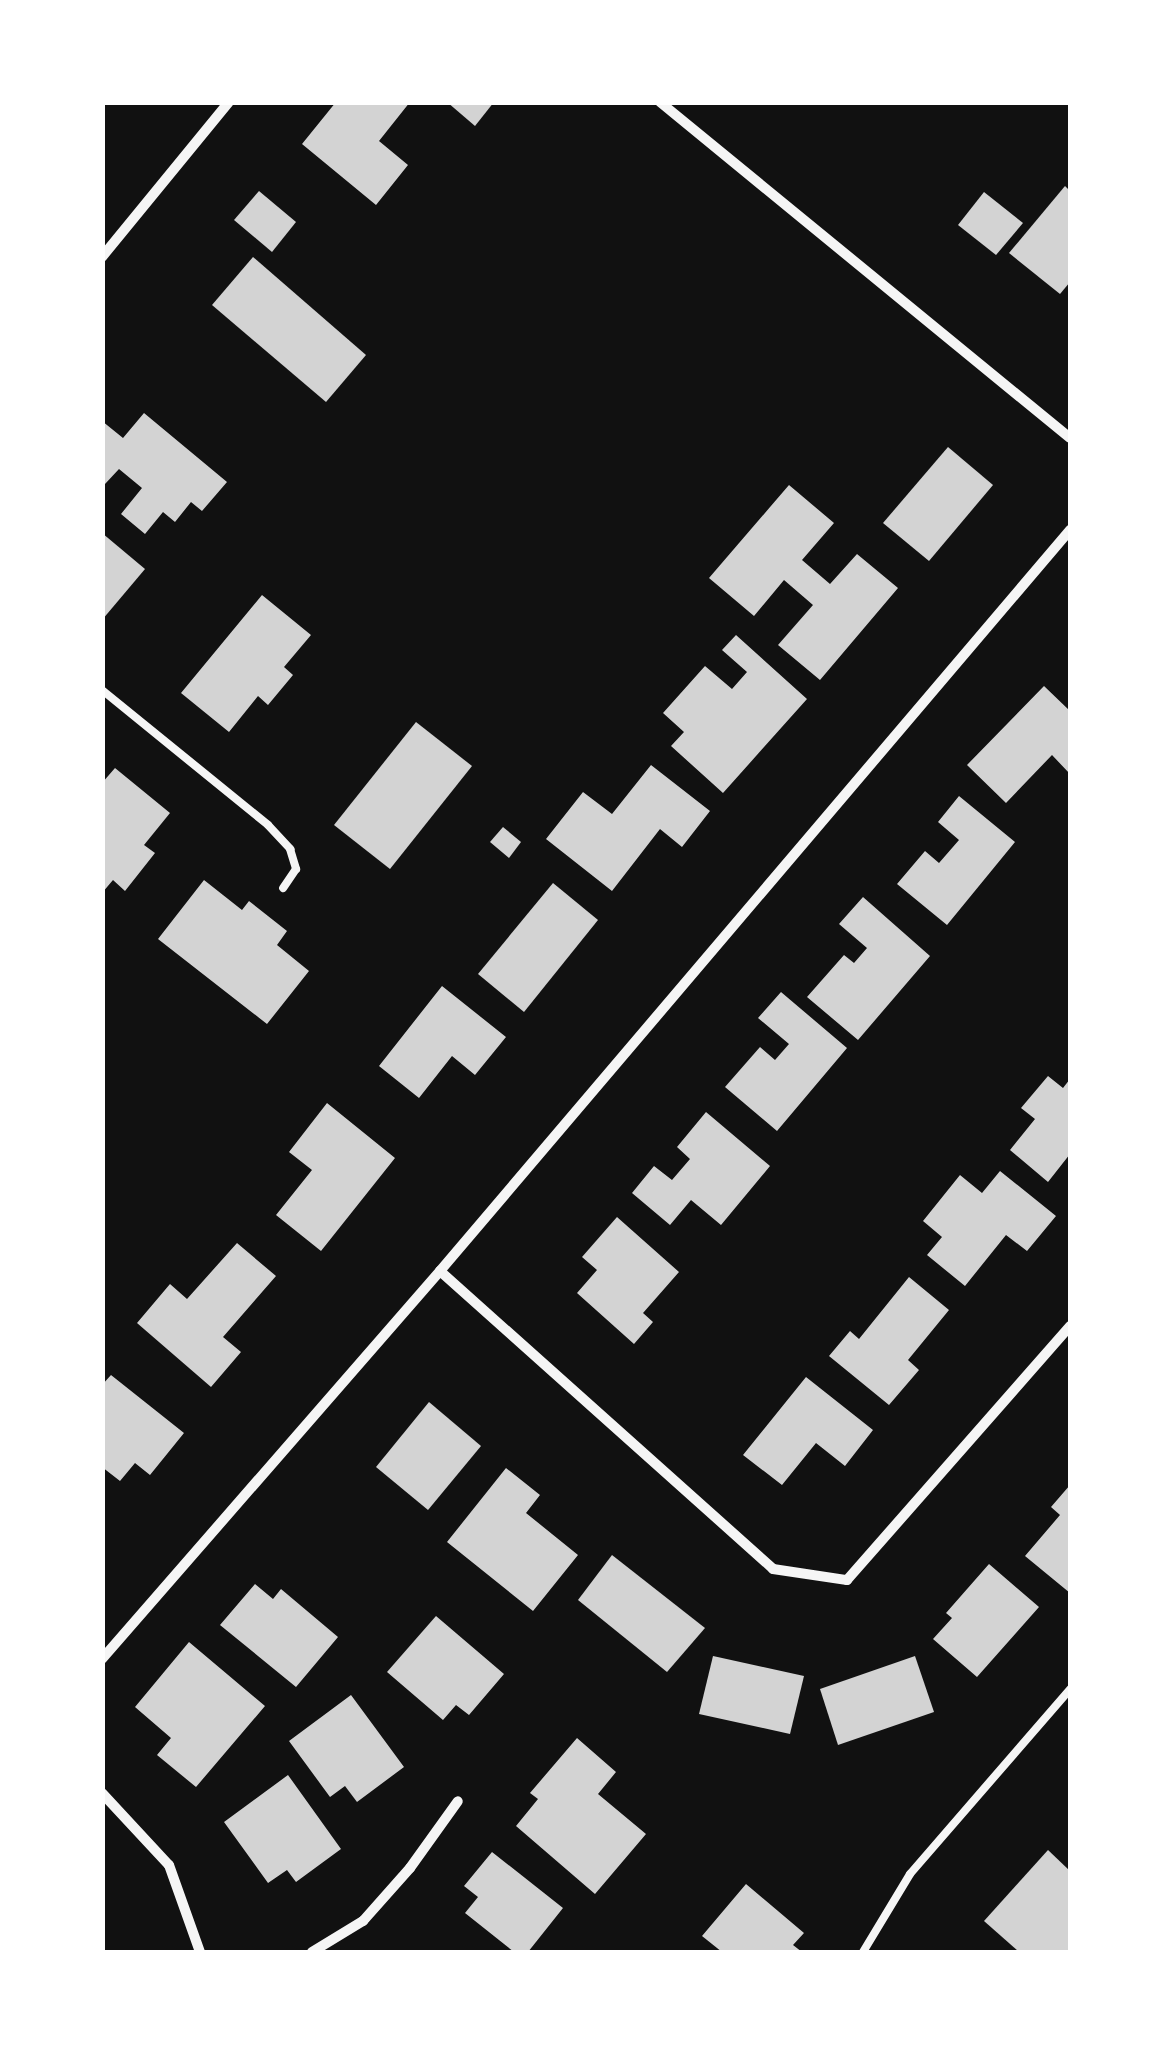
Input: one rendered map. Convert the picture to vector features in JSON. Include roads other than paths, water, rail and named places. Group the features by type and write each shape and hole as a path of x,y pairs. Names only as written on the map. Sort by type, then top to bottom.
{"street":[{"path":"102,256 229,102"},
{"path":"660,102 1069,431"},
{"path":"102,1659 440,1271 1070,530"},
{"path":"440,1271 774,1569 847,1580 1070,1326"},
{"path":"102,1793 169,1865 200,1952"},
{"path":"312,1952 363,1921 410,1868 458,1801"}],"lane":[{"path":"102,690 268,825 290,848 296,869 283,888"},
{"path":"863,1952 910,1874 1070,1689"}]}
